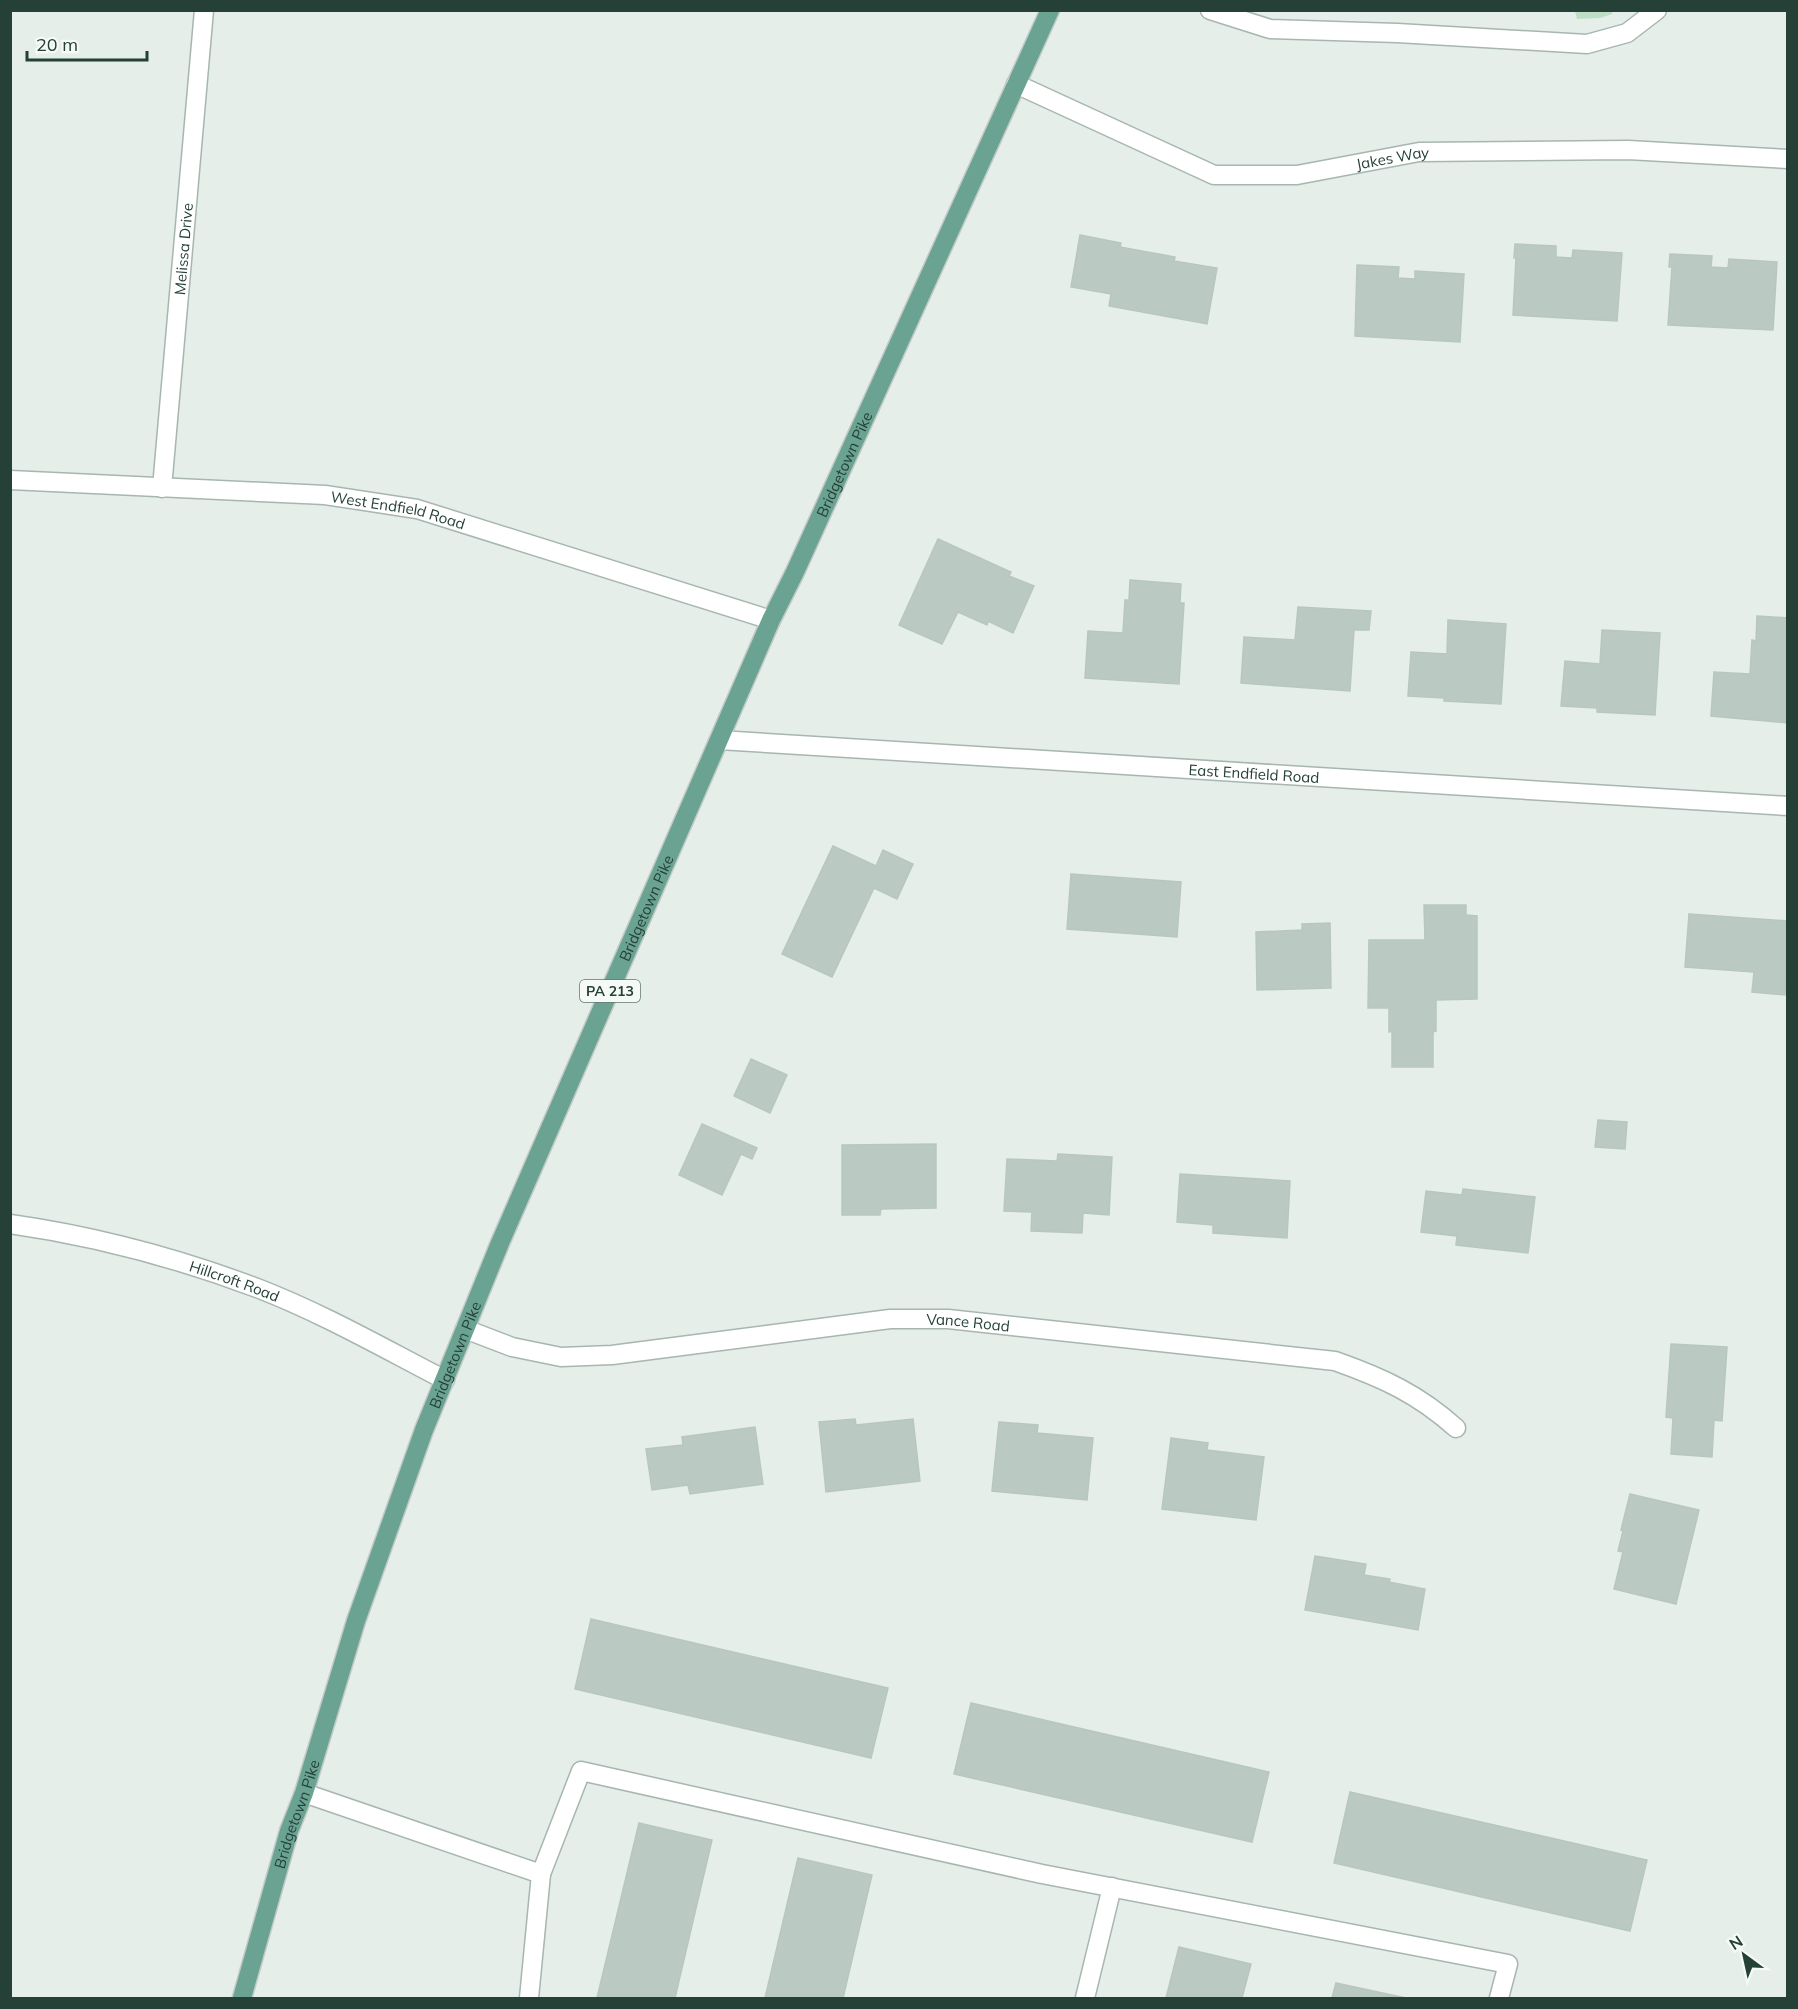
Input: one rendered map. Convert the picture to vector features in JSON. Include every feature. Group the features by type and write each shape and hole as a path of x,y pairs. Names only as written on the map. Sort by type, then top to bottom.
{"main road":[{"name":"Bridgetown Pike","path":"242,1998 289,1831 304,1793 356,1621 424,1430 465,1329 771,620 795,572 1050,10"}],"street":[{"name":"Melissa Drive","path":"162,488 204,10"},
{"path":"1215,12 1270,29 1397,33 1587,44 1627,33 1657,10"},
{"name":"Jakes Way","path":"1016,84 1214,175 1297,176 1419,152 1628,150 1788,159"},
{"name":"West Endfield Road","path":"10,480 325,495 417,509 771,620"},
{"name":"East Endfield Road","path":"719,741 1788,806"},
{"name":"Hillcroft Road","path":"10,1224 42,1228 115,1244 188,1264 258,1289 327,1319 445,1380"},
{"name":"Vance Road","path":"465,1329 512,1347 561,1357 612,1355 890,1319 948,1319 1335,1361 1375,1375 1414,1395 1456,1428"},
{"path":"529,1998 541,1874 580,1771 1042,1874 1508,1964 1499,1998"},
{"path":"304,1793 541,1874"},
{"path":"1085,1998 1112,1887"}],"green space":[{"path":"1575,11 1612,11 1612,14 1600,18 1577,19"}],"building":[{"path":"1080,235 1121,243 1120,247 1175,257 1174,261 1217,268 1207,324 1109,306 1111,294 1071,287"},
{"path":"1515,244 1556,246 1556,257 1572,258 1573,250 1622,253 1617,321 1513,315"},
{"path":"1670,254 1712,256 1711,267 1728,268 1729,259 1777,262 1773,330 1668,325 1672,267 1669,267"},
{"path":"1357,265 1399,267 1398,278 1415,279 1415,271 1464,274 1460,342 1355,336"},
{"path":"938,539 1011,572 1009,576 1034,586 1013,633 988,621 987,625 958,612 942,644 899,625"},
{"path":"1130,580 1181,584 1180,603 1184,603 1179,684 1085,678 1088,631 1123,633 1125,600 1129,600"},
{"path":"1298,607 1371,611 1369,630 1354,630 1350,691 1241,683 1244,637 1295,640"},
{"path":"1757,616 1788,618 1788,723 1711,716 1714,672 1750,674 1752,640 1756,641"},
{"path":"1448,620 1506,624 1501,704 1444,701 1444,698 1408,696 1411,652 1447,654"},
{"path":"1602,630 1660,633 1655,715 1597,712 1597,708 1561,706 1565,661 1600,664"},
{"path":"833,846 876,866 883,850 913,864 897,899 874,888 832,977 782,954"},
{"path":"1071,874 1181,882 1177,937 1067,929"},
{"path":"1424,905 1466,905 1466,915 1477,916 1477,999 1436,1000 1433,1067 1392,1067 1392,1031 1389,1032 1389,1008 1368,1008 1369,940 1425,940"},
{"path":"1689,914 1788,921 1785,995 1752,992 1754,972 1685,967"},
{"path":"1330,923 1331,988 1257,990 1256,932 1302,930 1302,924"},
{"path":"751,1059 787,1075 770,1113 734,1096"},
{"path":"1598,1120 1627,1122 1625,1149 1595,1147"},
{"path":"702,1124 757,1148 752,1159 741,1154 722,1195 679,1175"},
{"path":"936,1144 936,1208 881,1209 880,1215 842,1215 842,1145"},
{"path":"1058,1154 1112,1157 1109,1215 1083,1213 1082,1233 1031,1231 1032,1212 1004,1211 1007,1159 1057,1161"},
{"path":"1180,1174 1290,1181 1287,1238 1213,1233 1213,1225 1177,1222"},
{"path":"1463,1189 1535,1197 1528,1253 1456,1245 1457,1236 1421,1232 1426,1191 1462,1195"},
{"path":"1671,1344 1727,1347 1722,1421 1714,1420 1712,1457 1671,1454 1673,1418 1666,1417"},
{"path":"855,1419 856,1425 913,1419 920,1481 826,1492 819,1422"},
{"path":"999,1422 1038,1425 1037,1433 1093,1438 1087,1500 992,1491"},
{"path":"755,1427 763,1484 690,1494 688,1485 652,1490 646,1449 683,1445 682,1437"},
{"path":"1171,1438 1208,1443 1207,1450 1264,1457 1256,1520 1162,1509"},
{"path":"1630,1494 1699,1510 1676,1604 1614,1589 1623,1552 1618,1551 1623,1531 1621,1530"},
{"path":"1315,1556 1366,1564 1364,1575 1390,1579 1389,1582 1425,1589 1418,1630 1305,1610"},
{"path":"591,1619 888,1688 871,1758 575,1689"},
{"path":"971,1703 1269,1772 1252,1842 954,1774"},
{"path":"1350,1792 1647,1860 1630,1931 1334,1863"},
{"path":"639,1823 712,1840 675,1998 597,1998"},
{"path":"798,1858 872,1875 843,1998 765,1998"},
{"path":"1179,1947 1251,1964 1242,1998 1166,1998"},
{"path":"1336,1983 1406,1998 1332,1998"}]}
